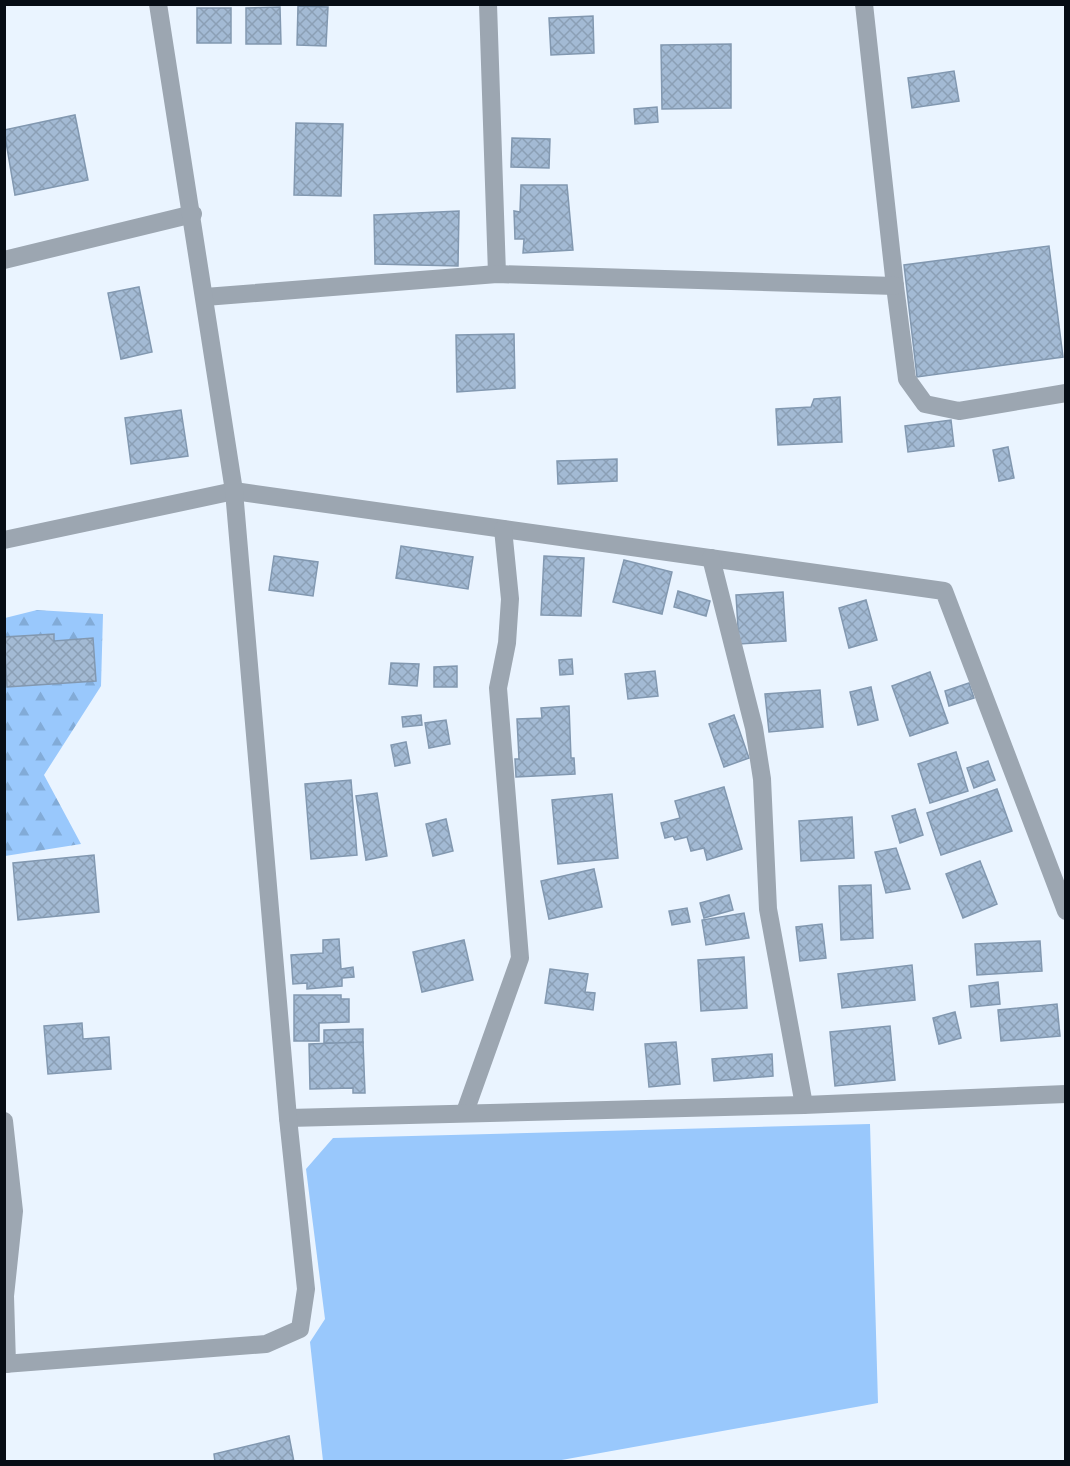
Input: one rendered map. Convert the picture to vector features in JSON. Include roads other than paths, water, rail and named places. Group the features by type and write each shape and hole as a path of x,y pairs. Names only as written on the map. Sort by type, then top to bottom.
{"street":[{"path":"4,1121 14,1211 5,1296 6,1364 266,1344 300,1329 306,1289 288,1118 234,491 193,214 158,4"},
{"path":"488,4 497,274"},
{"path":"864,4 907,379 925,404 959,411 1065,393"},
{"path":"4,260 193,214"},
{"path":"205,297 497,274 895,286"},
{"path":"4,540 234,491 944,591 1065,911"},
{"path":"465,1112 520,958 498,688 507,643 510,599 503,529"},
{"path":"711,558 754,728 762,779 768,909 804,1105"},
{"path":"288,1118 804,1105 1065,1094"}]}
